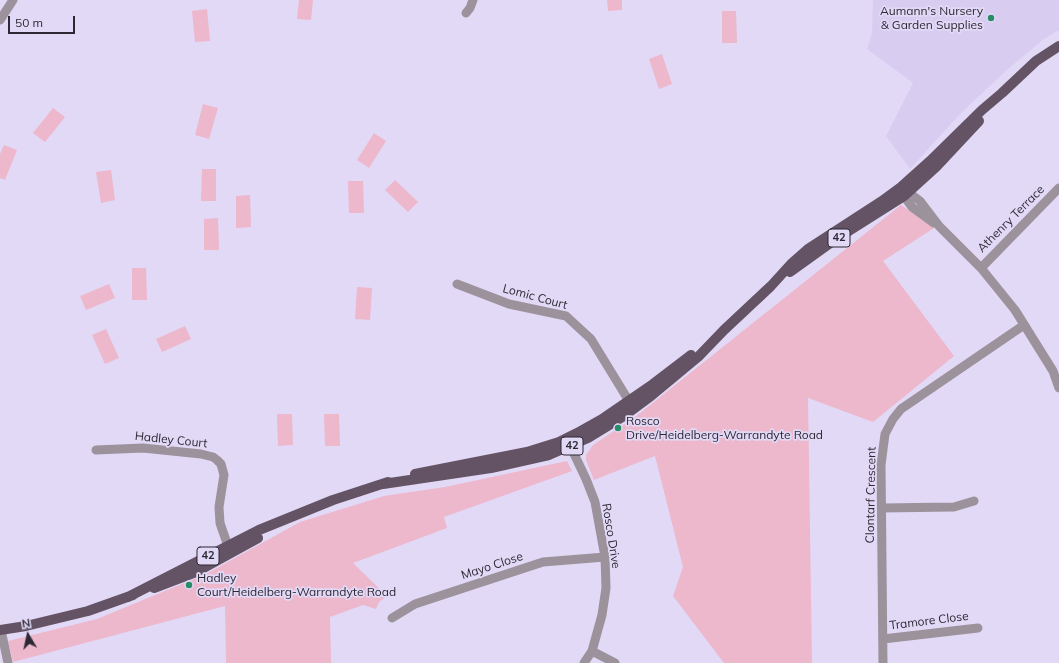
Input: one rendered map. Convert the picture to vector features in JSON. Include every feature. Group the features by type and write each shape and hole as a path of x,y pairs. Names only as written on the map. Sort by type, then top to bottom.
{"main road":[{"name":"42","path":"0,630 59,618 169,584 196,572 229,550 289,518 333,500 383,484 515,464 549,455 569,442 588,438 632,405 676,377 771,286 905,192 957,144 985,115 1002,93 1036,61 1059,46"}],"street":[{"path":"0,20 13,0"},
{"path":"466,13 473,0"},
{"name":"Athenry Terrace","path":"981,268 1059,188"},
{"path":"905,192 920,201 939,226 981,268 1015,310 1056,369 1059,388"},
{"name":"Lomic Court","path":"457,284 509,304 566,316 591,339 632,405"},
{"name":"Clontarf Crescent","path":"883,663 881,465 885,434 893,419 901,409 1024,325"},
{"name":"Rosco Drive","path":"569,442 595,502 605,557 606,588 603,608 592,651 584,663"},
{"name":"Hadley Court","path":"96,450 143,448 202,454 213,457 217,460 221,464 224,475 219,516 221,529 229,550"},
{"path":"882,508 954,507 974,501"},
{"name":"Mayo Close","path":"392,618 415,604 543,562 605,557"},
{"name":"Tramore Close","path":"883,639 978,628"},
{"path":"0,630 8,663"},
{"path":"592,651 615,663"}],"shaded area":[{"path":"299,0 313,0 311,20 297,19"},
{"path":"607,0 622,0 622,10 608,11"},
{"path":"873,0 1059,0 1059,30 1044,39 1007,70 960,114 910,169 886,136 913,83 867,49 872,33"},
{"path":"207,9 210,41 195,42 192,11"},
{"path":"722,11 736,11 737,43 722,43"},
{"path":"662,54 672,84 659,89 649,59"},
{"path":"203,104 218,108 209,139 195,135"},
{"path":"53,108 65,117 45,142 33,133"},
{"path":"374,133 386,141 369,168 357,160"},
{"path":"4,145 17,150 5,180 0,178 0,154"},
{"path":"202,169 216,169 216,201 201,201"},
{"path":"111,170 115,200 101,203 96,172"},
{"path":"395,180 418,202 408,212 385,190"},
{"path":"348,181 363,181 364,213 349,213"},
{"path":"250,195 251,227 236,228 236,196"},
{"path":"901,205 934,228 883,261 954,356 873,422 808,398 812,663 724,663 673,596 683,567 655,456 594,480 586,460 586,455 593,445 635,417"},
{"path":"218,218 219,250 204,250 204,219"},
{"path":"132,268 146,268 147,300 132,300"},
{"path":"109,284 115,298 86,310 80,296"},
{"path":"357,287 372,288 370,320 355,319"},
{"path":"185,326 191,339 162,352 156,339"},
{"path":"106,329 119,358 105,364 92,335"},
{"path":"277,414 292,414 293,445 278,446"},
{"path":"324,414 339,414 340,446 325,446"},
{"path":"567,461 572,471 444,517 447,528 353,563 387,596 379,602 376,609 363,605 330,617 331,663 226,663 225,606 13,662 8,641 97,619 206,574 300,522 384,496 445,487"}],"place":[{"name":"Aumann's Nursery & Garden Supplies","path":"991,18"},
{"name":"Rosco Drive/Heidelberg-Warrandyte Road","path":"618,428"},
{"name":"Hadley Court/Heidelberg-Warrandyte Road","path":"189,585"}]}
